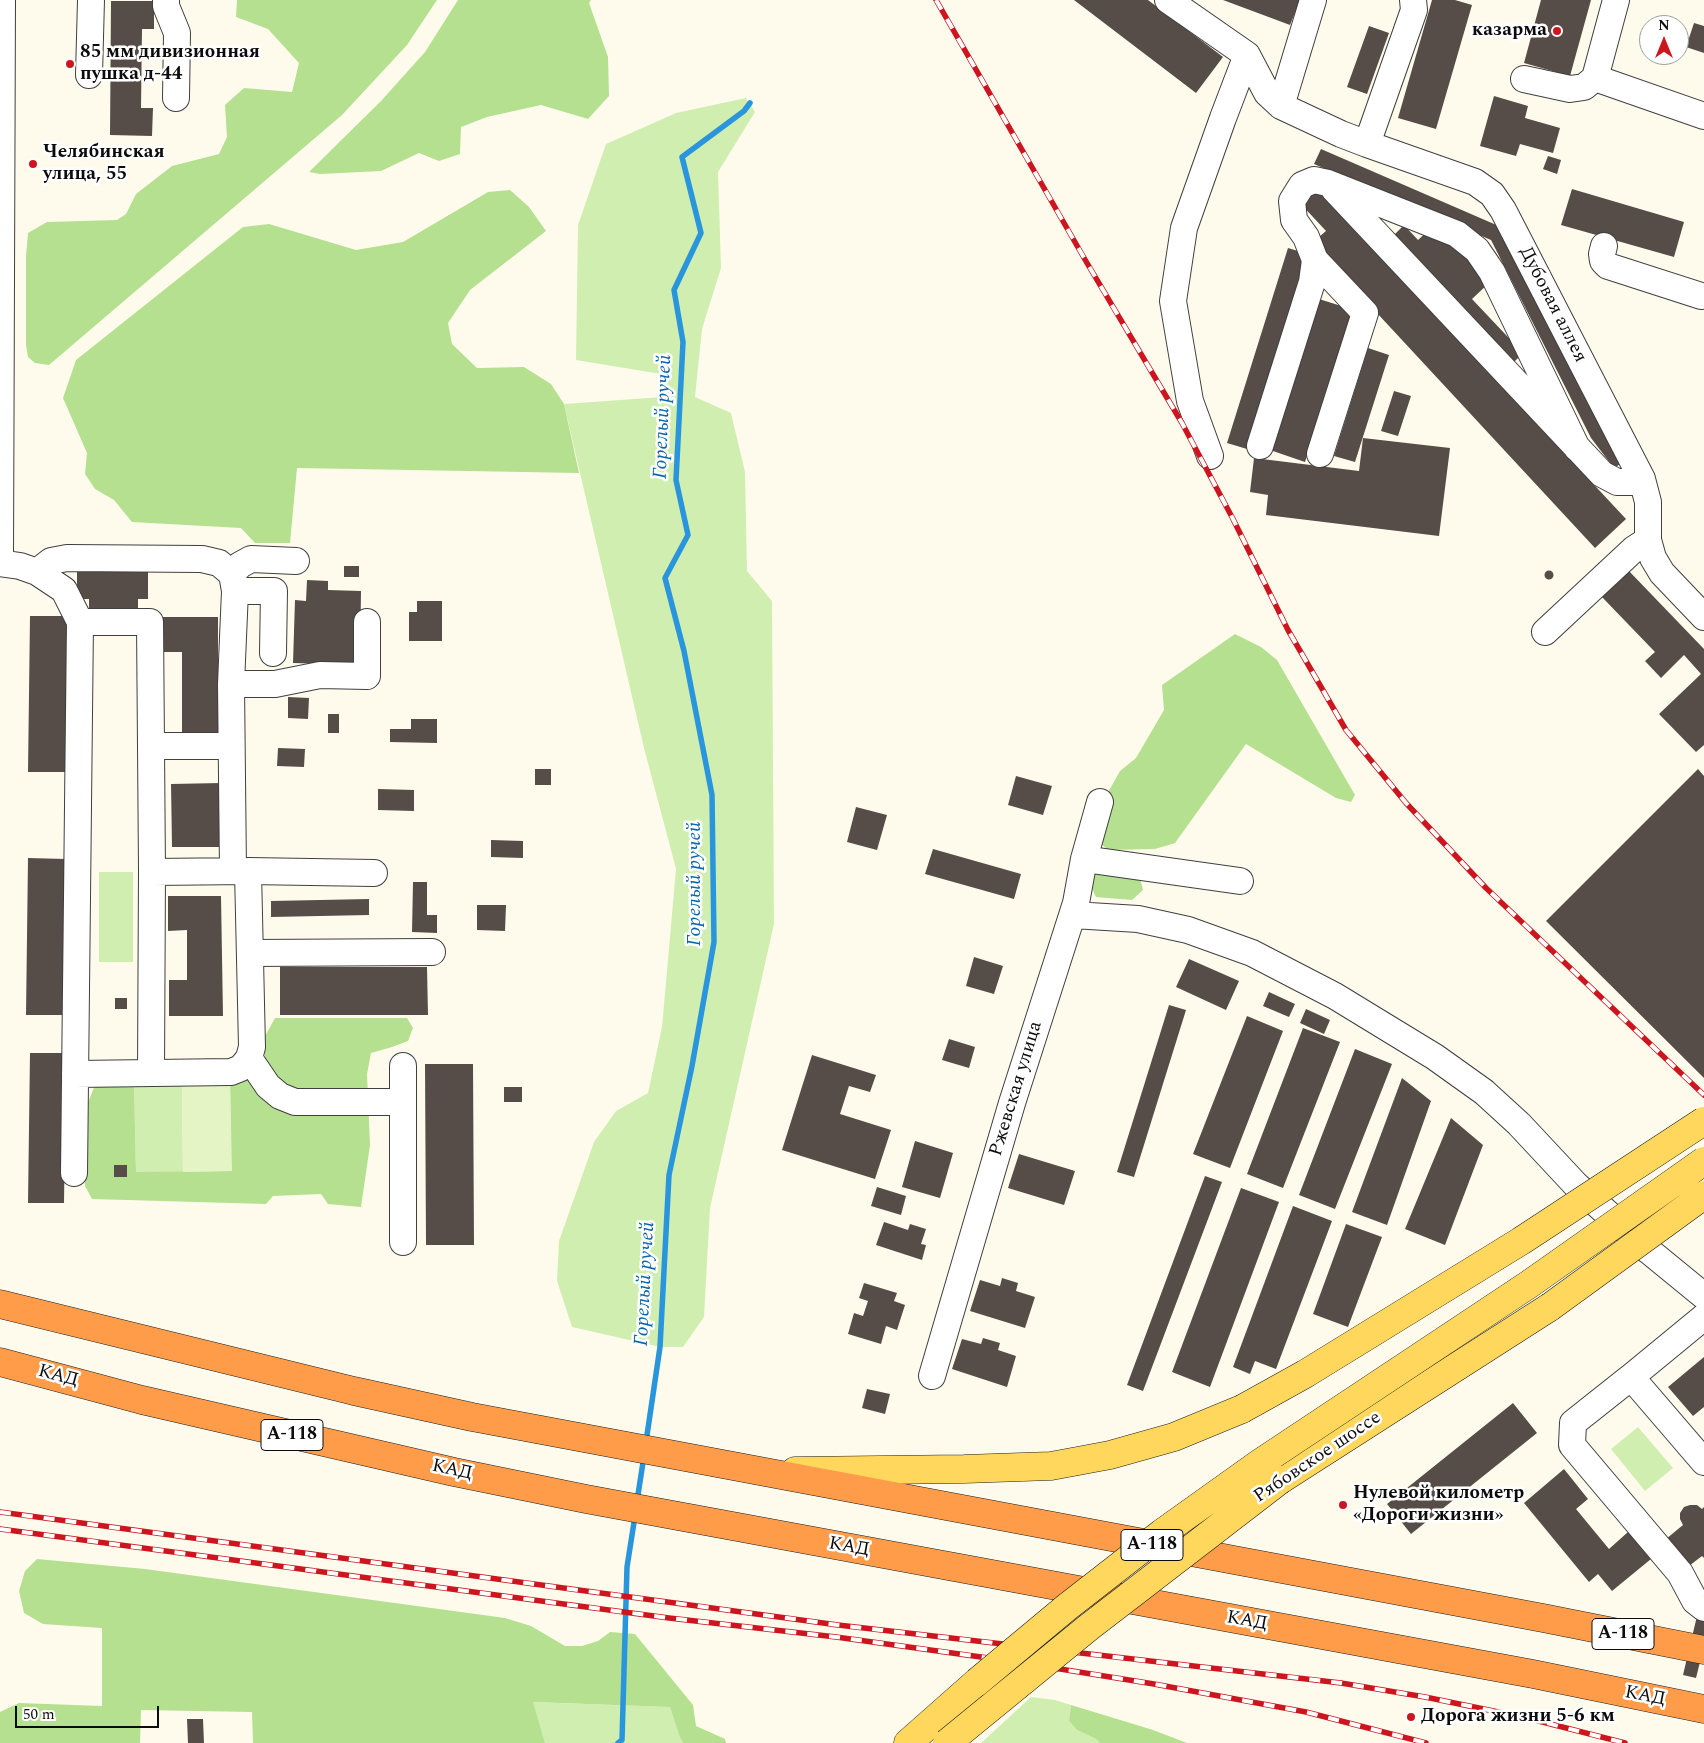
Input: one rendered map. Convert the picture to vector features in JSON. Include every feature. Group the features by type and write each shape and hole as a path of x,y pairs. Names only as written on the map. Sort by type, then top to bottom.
{"highway":[{"name":"А-118","path":"0,1304 472,1417 507,1422 1704,1650"},
{"name":"КАД","path":"0,1362 142,1400 454,1472 586,1499 1532,1674 1704,1709"}],"main road":[{"path":"762,1472 1051,1466 1110,1455 1174,1437 1242,1409 1305,1374 1521,1241 1704,1121"},
{"name":"Рябовское шоссе","path":"908,1743 977,1682 1067,1607 1260,1463 1528,1285 1704,1161"},
{"name":"Рябовское шоссе","path":"947,1743 1089,1627 1280,1480 1550,1307 1704,1195"}],"street":[{"path":"0,557 2,0"},
{"path":"89,75 92,0"},
{"path":"166,0 166,6 176,33 176,98"},
{"path":"1168,0 1247,55 1184,228 1173,301 1190,401 1210,456"},
{"path":"1282,106 1313,0"},
{"path":"1367,144 1414,10 1413,0"},
{"path":"1524,79 1570,89 1584,87 1596,78 1616,0"},
{"name":"Дубовая аллея","path":"1247,55 1267,93 1282,106 1341,134 1475,182 1492,194 1504,210 1642,479 1648,502 1648,540 1653,558 1662,573 1704,617"},
{"path":"1596,78 1704,116"},
{"path":"1320,454 1365,313 1315,260 1306,237 1294,220 1292,201 1302,185 1314,180 1457,234 1477,250 1492,272 1578,448"},
{"path":"1328,184 1602,474 1617,482 1631,482 1642,479"},
{"path":"1604,246 1603,261 1608,266 1703,292"},
{"path":"1260,446 1312,282 1315,260"},
{"path":"1545,632 1634,549 1648,540"},
{"path":"38,572 51,561 68,558 202,559 219,563 234,582 274,591 273,653"},
{"path":"75,1074 232,1072 241,1068 249,1058 252,1047 250,953 240,871 231,746 234,582 240,565 251,559 296,561"},
{"path":"0,563 20,566 38,572 64,590 80,622 74,1172"},
{"path":"80,622 150,622 151,1073"},
{"path":"232,684 275,684 320,675 367,676 368,622"},
{"path":"151,746 231,746"},
{"name":"Ржевская улица","path":"932,1376 1012,1103 1076,903 1084,859 1100,802"},
{"path":"1084,859 1240,881"},
{"path":"152,872 374,873"},
{"path":"1072,915 1138,919 1188,930 1252,953 1335,996 1435,1056 1484,1092 1519,1124 1584,1192 1649,1251 1704,1296"},
{"path":"250,953 432,952"},
{"path":"249,1058 268,1086 280,1096 295,1102 403,1102"},
{"path":"402,1066 403,1242"},
{"path":"1704,1317 1573,1422 1572,1445 1680,1573 1695,1601 1704,1608"},
{"path":"1631,1377 1704,1462"}],"green space":[{"path":"237,0 437,0 407,45 342,115 49,365 35,363 28,357 26,345 26,256 28,233 47,222 117,220 126,214 136,194 172,166 219,154 227,137 225,105 244,88 292,92 299,63 268,29 236,17"},
{"path":"458,0 591,0 589,3 608,57 609,96 588,119 541,105 487,117 461,127 460,154 439,161 419,153 381,171 320,174 309,172 381,101 425,52"},
{"path":"746,98 755,112 718,172 721,268 702,329 695,397 731,413 745,472 747,571 772,601 774,924 710,1208 704,1317 683,1347 660,1347 572,1327 557,1281 559,1241 594,1142 616,1111 648,1093 662,1027 676,869 644,748 564,404 662,397 667,375 576,360 578,225 606,144 676,113"},
{"path":"510,190 529,207 546,231 470,290 448,323 452,344 477,368 524,367 551,384 564,404 579,473 297,468 290,543 255,543 241,528 132,522 114,500 95,489 85,474 87,453 63,398 76,360 243,227 269,224 356,250 403,242 488,192"},
{"path":"1235,634 1261,647 1277,660 1355,795 1351,802 1336,798 1246,744 1175,843 1155,849 1108,850 1098,841 1106,796 1120,771 1136,758 1164,710 1162,685"},
{"path":"99,872 133,872 133,962 99,962"},
{"path":"1091,873 1140,878 1143,890 1132,900 1096,897 1090,885"},
{"path":"275,1018 407,1018 413,1028 408,1041 371,1053 367,1074 370,1145 361,1207 328,1204 321,1194 273,1196 266,1204 92,1199 85,1186 84,1174 85,1110 95,1085 134,1082 136,1172 231,1171 230,1080 265,1062 264,1038"},
{"path":"230,1080 232,1171 183,1172 182,1081"},
{"path":"182,1081 183,1172 136,1173 134,1082"},
{"path":"1638,1427 1673,1468 1645,1491 1611,1449"},
{"path":"37,1559 145,1569 505,1618 531,1626 565,1646 582,1646 598,1641 610,1632 635,1634 693,1705 696,1726 725,1739 726,1743 683,1743 670,1707 533,1702 545,1743 253,1743 252,1712 141,1710 140,1743 0,1743 0,1712 19,1703 102,1706 102,1628 43,1624 24,1613 19,1591 25,1571"},
{"path":"1031,1697 1055,1700 1071,1705 1069,1721 1077,1730 1096,1739 1100,1743 981,1743"},
{"path":"532,1702 670,1707 683,1743 545,1743"},
{"path":"1071,1705 1153,1730 1187,1743 1100,1743 1096,1739 1077,1730 1069,1721"}],"building":[{"path":"1074,0 1148,0 1223,57 1196,93"},
{"path":"1223,0 1300,0 1290,25"},
{"path":"1432,0 1455,0 1472,5 1436,129 1398,118"},
{"name":"казарма","path":"1541,0 1591,0 1570,76 1524,63"},
{"path":"111,1 154,1 154,29 142,29 141,108 153,108 152,136 110,135"},
{"path":"1694,23 1704,26 1704,53 1689,48 1689,38"},
{"path":"1369,26 1389,33 1367,94 1347,87"},
{"path":"1494,96 1528,106 1525,118 1560,128 1553,153 1520,144 1516,156 1480,146"},
{"path":"1321,149 1501,227 1625,461 1614,468 1591,438 1491,240 1314,164"},
{"path":"1548,156 1561,160 1557,174 1543,169"},
{"path":"1316,187 1626,519 1595,548 1312,243 1326,231 1299,202"},
{"path":"1572,189 1684,222 1674,257 1561,225"},
{"path":"1404,225 1418,240 1431,228 1450,239 1490,282 1472,299 1523,353 1511,365 1392,237"},
{"path":"1288,248 1308,254 1247,449 1227,443"},
{"path":"1319,299 1354,310 1305,462 1270,450"},
{"path":"1368,348 1389,355 1355,462 1334,456"},
{"path":"1394,391 1411,396 1398,436 1381,431"},
{"path":"1363,438 1450,448 1439,536 1266,515 1268,495 1250,492 1254,458 1359,471"},
{"path":"344,566 359,566 359,577 344,577"},
{"path":"77,569 148,569 148,599 138,599 138,611 89,611 89,599 77,599"},
{"path":"1549,570 1554,575 1549,580 1544,575"},
{"path":"1628,570 1704,649 1704,745 1696,752 1659,714 1701,674 1684,655 1661,678 1645,661 1655,652 1601,596"},
{"path":"307,580 328,581 328,590 361,591 360,665 293,663 295,600 306,601"},
{"path":"417,601 442,601 442,641 409,641 409,612 417,612"},
{"path":"30,616 68,616 66,772 28,772"},
{"path":"161,617 218,617 218,737 182,737 182,652 161,652"},
{"path":"288,697 309,698 308,719 288,718"},
{"path":"328,714 339,714 339,733 328,733"},
{"path":"411,719 437,719 437,743 390,742 390,729 411,729"},
{"path":"278,748 305,749 304,767 277,766"},
{"path":"535,769 551,769 551,785 535,785"},
{"path":"1698,769 1704,776 1704,1078 1546,921"},
{"path":"1016,776 1052,786 1043,815 1008,805"},
{"path":"221,783 221,847 172,847 171,784"},
{"path":"378,789 414,790 414,811 378,810"},
{"path":"856,807 887,815 877,850 847,842"},
{"path":"491,840 523,841 523,858 491,857"},
{"path":"933,849 1021,874 1014,899 925,874"},
{"path":"28,858 66,859 64,1015 26,1015"},
{"path":"413,882 427,882 427,915 437,915 437,933 412,932"},
{"path":"168,896 221,896 223,1016 169,1016 169,980 187,980 187,930 168,931"},
{"path":"369,899 369,915 271,917 271,901"},
{"path":"477,905 506,905 505,931 477,930"},
{"path":"974,957 1003,966 994,994 966,986"},
{"path":"1189,959 1239,981 1226,1010 1176,987"},
{"path":"280,967 427,967 428,1015 280,1015"},
{"path":"1269,992 1295,1004 1289,1017 1263,1006"},
{"path":"115,998 127,998 127,1009 115,1009"},
{"path":"1169,1005 1186,1010 1134,1177 1117,1172"},
{"path":"1306,1009 1330,1020 1324,1034 1300,1023"},
{"path":"1247,1016 1283,1031 1230,1168 1193,1154"},
{"path":"1303,1028 1340,1042 1283,1188 1247,1174"},
{"path":"949,1039 975,1047 969,1068 942,1060"},
{"path":"1355,1049 1392,1064 1335,1209 1299,1195"},
{"path":"30,1053 66,1053 64,1203 28,1203"},
{"path":"812,1055 876,1075 870,1092 849,1086 840,1114 891,1130 875,1179 782,1150"},
{"path":"425,1064 473,1064 474,1245 426,1245"},
{"path":"1402,1078 1431,1101 1387,1225 1352,1212"},
{"path":"504,1087 522,1087 522,1102 504,1102"},
{"path":"1451,1118 1483,1145 1445,1245 1405,1229"},
{"path":"915,1141 953,1153 940,1198 902,1187"},
{"path":"1019,1154 1075,1171 1064,1205 1008,1188"},
{"path":"114,1165 127,1165 127,1177 114,1177"},
{"path":"1205,1176 1222,1182 1143,1391 1127,1385"},
{"path":"877,1187 906,1196 901,1215 871,1206"},
{"path":"1241,1188 1279,1202 1210,1387 1172,1372"},
{"path":"1293,1206 1332,1221 1276,1369 1255,1361 1250,1374 1233,1367"},
{"path":"884,1222 908,1230 910,1224 926,1229 921,1244 926,1245 922,1260 876,1245"},
{"path":"1346,1224 1382,1237 1348,1327 1313,1314"},
{"path":"1002,1278 1018,1283 1016,1291 1035,1297 1025,1328 970,1311 980,1280 1000,1286"},
{"path":"864,1283 897,1293 894,1301 905,1305 897,1330 886,1326 881,1344 848,1334 854,1313 863,1316 868,1301 859,1298"},
{"path":"983,1338 1000,1343 998,1350 1016,1356 1007,1387 952,1369 962,1339 981,1344"},
{"path":"1704,1357 1704,1407 1693,1416 1668,1387"},
{"path":"867,1389 890,1394 885,1414 862,1408"},
{"path":"1513,1403 1537,1433 1411,1534 1387,1504"},
{"path":"1564,1469 1588,1499 1576,1509 1609,1549 1628,1532 1651,1559 1612,1591 1598,1574 1589,1582 1524,1503"},
{"path":"1697,1505 1702,1509 1704,1507 1704,1558 1702,1556 1689,1566 1666,1539 1683,1525 1680,1513 1684,1507"},
{"path":"1697,1616 1704,1617 1704,1655 1702,1654 1696,1678 1683,1675"},
{"path":"187,1719 203,1719 204,1743 188,1743"}],"waterway":[{"name":"Горелый ручей","path":"646,1442 660,1347 669,1175 692,1066 714,942 712,795 684,651 665,578 688,535 676,480 683,342 674,290 701,233 682,157 744,111 750,103"},
{"name":"Горелый ручей","path":"637,1501 644,1456"},
{"name":"Горелый ручей","path":"618,1743 622,1740 627,1567 635,1516"}],"railway":[{"path":"936,0 1087,263 1182,423 1233,519 1288,630 1346,730 1406,803 1486,888 1704,1095"},
{"path":"0,1512 838,1625 1341,1683 1425,1697 1523,1717 1625,1743"},
{"path":"0,1529 669,1618 836,1637 1010,1661 1154,1684 1306,1712 1426,1743"}],"place":[{"name":"казарма","path":"1557,31"},
{"name":"85 мм дивизионная пушка д-44","path":"70,64"},
{"name":"Челябинская улица, 55","path":"33,164"},
{"name":"Нулевой километр «Дороги жизни»","path":"1343,1505"},
{"name":"Дорога жизни 5-6 км","path":"1411,1717"}]}
